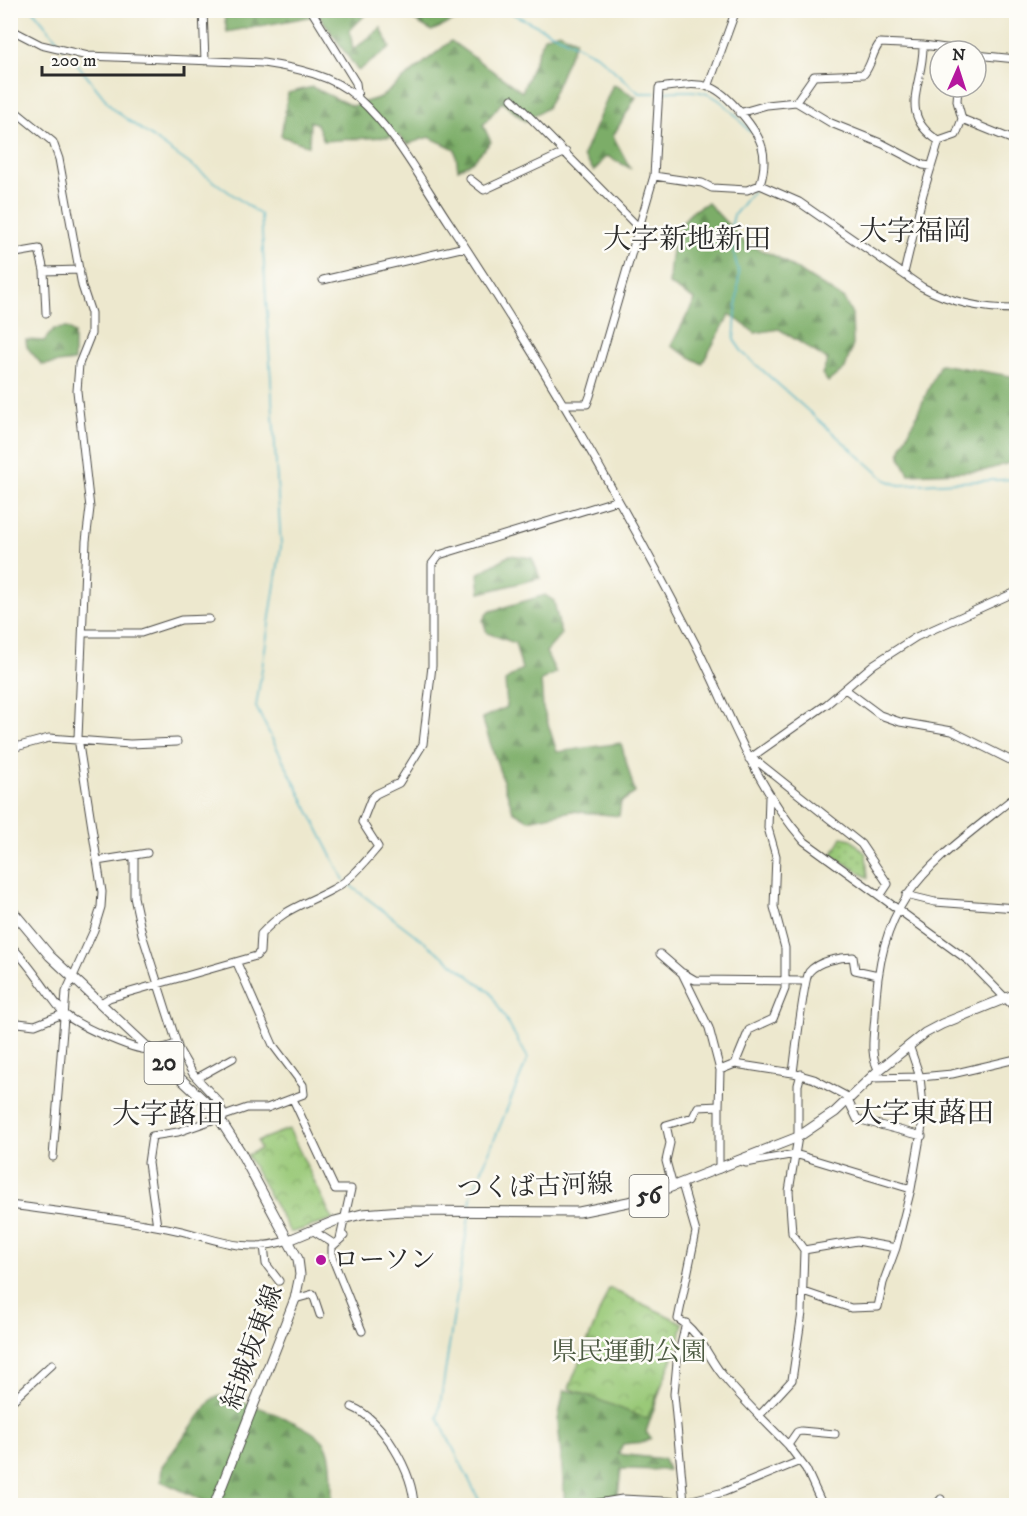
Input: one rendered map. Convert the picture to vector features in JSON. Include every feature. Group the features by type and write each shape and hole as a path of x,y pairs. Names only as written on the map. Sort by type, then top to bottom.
{"main road":[{"name":"結城坂東線","path":"10,908 32,935 72,976 222,1118 289,1240 300,1266 296,1299 214,1506"},
{"name":"つくば古河線","path":"289,1240 345,1218 403,1211 579,1212 625,1204 798,1137 849,1099 909,1045 942,1024 1017,994"}],"street":[{"path":"203,10 205,61"},
{"path":"312,10 356,83 358,98"},
{"path":"708,87 736,10"},
{"path":"10,29 41,45 63,52 88,56 263,63 291,68 339,85 358,98 390,135 465,247 562,404 618,501 694,642 769,797 804,841 969,961 1017,1009"},
{"path":"796,102 814,76 864,74 870,67 875,49 880,43 928,46"},
{"path":"923,45 914,108 920,125 926,133 939,141"},
{"path":"988,58 1017,59"},
{"path":"562,404 587,404 654,176 659,88 692,84 715,89 739,112 756,132 762,147 765,169 760,185"},
{"path":"512,99 639,228"},
{"path":"939,141 957,135 962,119 957,99"},
{"path":"739,112 767,105 796,102 831,123 883,144 923,165 931,166"},
{"path":"10,106 52,142 59,159 80,270 91,313 91,334 79,364 77,391 90,508 86,541 78,738 97,861 101,907 94,930 72,976 63,1014 53,1157"},
{"path":"962,119 1017,141"},
{"path":"904,273 939,141"},
{"path":"470,179 484,190 566,152"},
{"path":"654,176 702,183 712,188 747,190 760,185 799,202 922,287 944,299 990,308 1017,309"},
{"path":"323,280 465,247"},
{"path":"10,254 39,249 44,271 46,313"},
{"path":"44,271 80,270"},
{"path":"101,1003 109,998 237,963 260,952 261,934 283,912 345,881 378,847 362,822 367,805 376,794 399,783 423,744 432,666 432,564 439,555 618,501"},
{"path":"749,759 845,689 874,664 916,637 1017,592"},
{"path":"84,633 141,633 181,620 209,618"},
{"path":"845,689 880,715 900,722 952,731 1017,763"},
{"path":"10,737 12,748 49,738 78,738 130,744 177,742"},
{"path":"749,759 758,762 861,844 888,884 880,896"},
{"path":"879,1070 875,1063 874,1044 878,975 885,941 906,895 942,855 1017,796"},
{"path":"735,1064 748,1030 773,1019 786,981 785,948 774,907 776,856 768,828 769,797"},
{"path":"97,861 147,853"},
{"path":"134,856 134,897 142,934 177,1044 197,1078 219,1102 222,1118"},
{"path":"906,895 935,902 1017,908"},
{"path":"10,945 37,974 63,1014 116,1042 151,1050 177,1044"},
{"path":"660,954 682,973 695,980 804,981"},
{"path":"759,1416 792,1380 804,1292 804,1250 792,1233 789,1191 798,1137 797,1074 804,981 810,970 824,962 847,957 853,957 855,970 878,975"},
{"path":"157,1226 148,1163 152,1136 178,1132 247,1108 267,1108 304,1094 303,1085 273,1045 237,963"},
{"path":"682,973 709,1028 720,1070 719,1169"},
{"path":"10,1022 34,1025 63,1014"},
{"path":"804,1292 851,1308 878,1308 883,1283 896,1248 922,1137 925,1109 920,1077 909,1045"},
{"path":"197,1078 233,1058"},
{"path":"872,1078 952,1074 1017,1059"},
{"path":"720,1070 735,1064 797,1074 849,1099 857,1119 922,1137"},
{"path":"293,1099 334,1187 351,1189 339,1240 332,1257 362,1331"},
{"path":"719,1106 698,1107 693,1117 666,1125 670,1143 666,1161 696,1232 678,1318 686,1323 720,1372 788,1445 800,1461 823,1506"},
{"path":"740,1161 746,1163 795,1154 911,1189"},
{"path":"10,1204 157,1226 227,1245 264,1245 289,1240"},
{"path":"312,1230 339,1240"},
{"path":"804,1250 857,1241 896,1248"},
{"path":"264,1245 266,1264 279,1281"},
{"path":"296,1299 313,1294 320,1315"},
{"path":"684,1502 674,1394 677,1362 686,1323"},
{"path":"10,1403 52,1364"},
{"path":"352,1407 367,1415 380,1427 407,1474 414,1494 414,1506"},
{"path":"788,1445 797,1432 801,1431 835,1434"},
{"path":"580,1506 622,1499 684,1502 724,1492 800,1461"}],"green space":[{"path":"238,10 369,11 350,30 353,50 381,28 390,48 358,71 319,15 227,32 224,15"},
{"path":"398,11 449,11 460,18 432,31"},
{"path":"559,32 576,40 547,108 525,121 502,102 483,125 491,142 472,162 458,169 455,149 429,137 408,144 399,136 324,141 317,124 310,121 309,146 281,136 288,93 312,87 352,106 381,97 451,41 522,92 544,37"},
{"path":"613,84 636,97 613,136 630,168 607,156 594,171 583,156"},
{"path":"708,203 745,243 777,257 844,299 852,314 853,345 845,368 828,382 822,374 828,360 779,329 755,333 730,314 702,364 671,346 695,300 669,284 673,247 687,216"},
{"path":"67,328 74,333 74,361 42,365 27,347 26,340 44,341 54,329"},
{"path":"940,364 1016,377 1016,461 983,471 909,474 900,457 901,449"},
{"path":"510,555 532,558 540,578 480,593 478,574"},
{"path":"545,595 554,601 561,635 546,652 556,673 541,680 543,708 557,752 621,743 635,793 621,802 619,816 572,811 528,820 513,811 482,718 507,707 505,681 522,669 515,643 487,633 483,620 488,612"},
{"path":"842,837 851,839 866,854 868,878 832,855"},
{"path":"289,1129 333,1220 293,1232 290,1232 247,1155 260,1149 257,1141"},
{"name":"県民運動公園","path":"609,1288 683,1323 678,1346 647,1419 569,1388"},
{"path":"682,1325 646,1432 651,1438 645,1442 623,1444 618,1454 664,1459 668,1470 621,1469 618,1496 565,1504 558,1420 564,1390 581,1393 621,1408"},
{"path":"220,1396 244,1402 294,1422 320,1438 329,1451 332,1505 213,1505 161,1481 162,1466 212,1399"}],"waterway":[{"path":"33,10 63,47"},
{"path":"505,10 598,56 639,93 655,93"},
{"path":"77,64 114,110 261,215 281,546 256,707 344,880"},
{"path":"660,92 691,91 712,96 729,109 750,132"},
{"path":"753,191 734,215 729,234 739,274 734,340 743,353 886,480 899,485 1016,479"},
{"path":"347,883 490,992 528,1058 471,1196 470,1207"},
{"path":"469,1216 438,1418 482,1506"}],"place":[{"name":"ローソン","path":"321,1260"}],"district":[{"name":"大字福岡","path":"915,231"},
{"name":"大字新地新田","path":"687,239"},
{"name":"大字東蕗田","path":"924,1113"},
{"name":"大字蕗田","path":"168,1114"}]}
